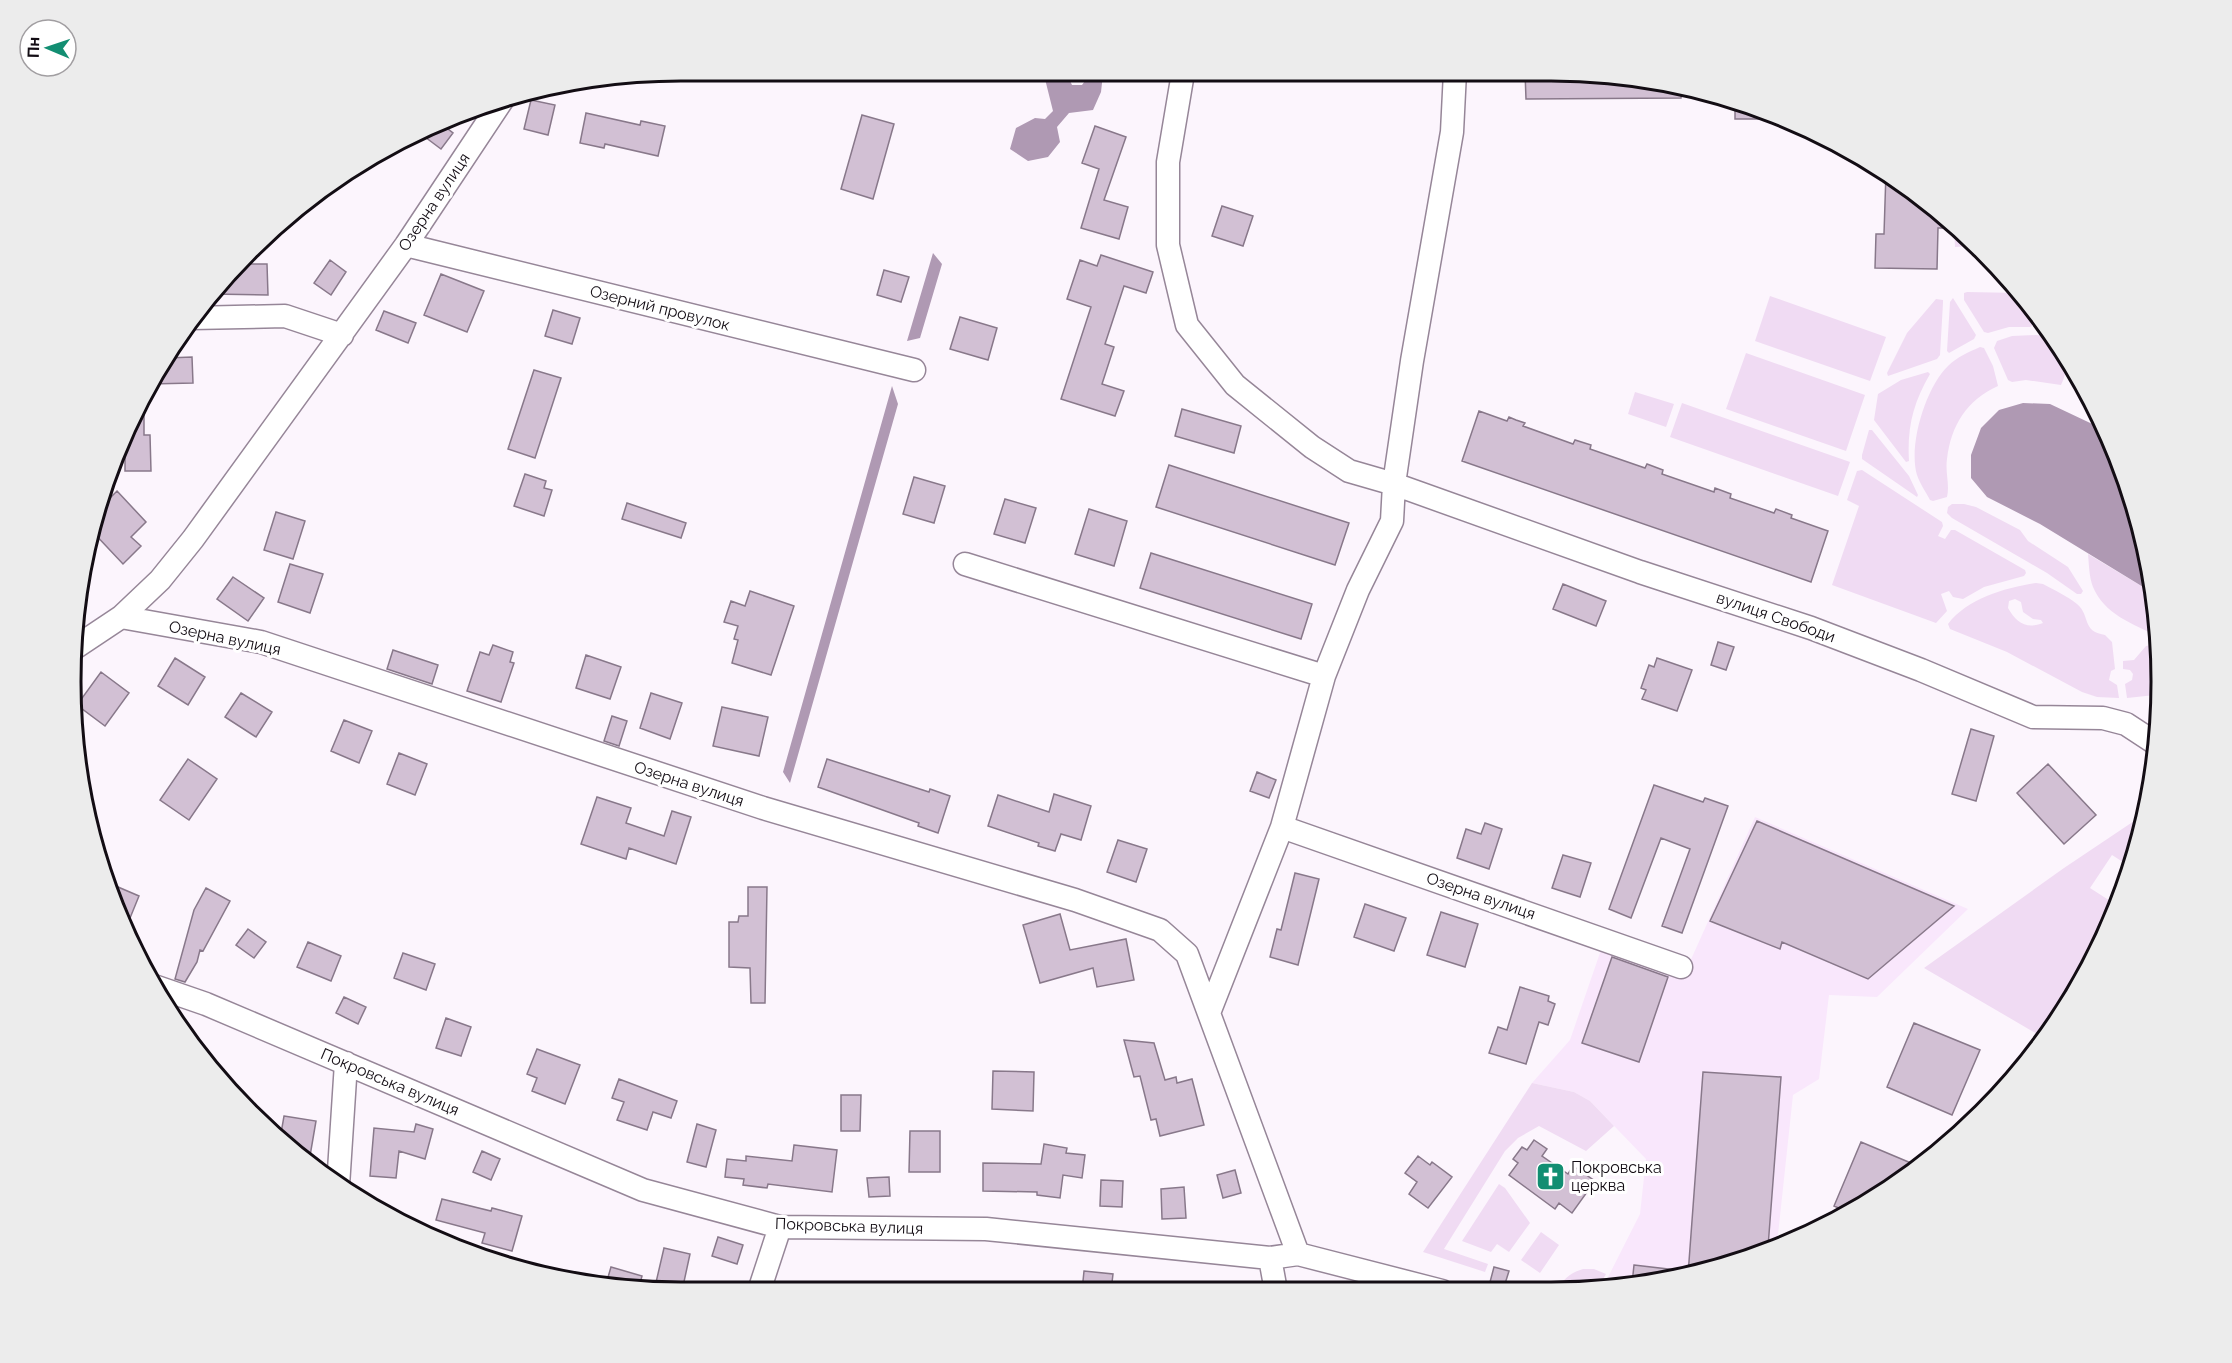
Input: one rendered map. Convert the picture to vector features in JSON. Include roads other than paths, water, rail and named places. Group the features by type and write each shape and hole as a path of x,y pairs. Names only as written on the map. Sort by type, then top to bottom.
{"street":[{"name":"вулиця Свободи","path":"1182,81 1168,162 1168,245 1187,325 1235,385 1312,447 1349,471 1394,484 1640,572 1811,628 1921,670 2033,717 2103,718 2126,724 2148,738"},
{"path":"1209,1013 1282,827 1324,676 1358,590 1392,521 1394,484 1412,361 1452,132 1455,81"},
{"name":"Озерна вулиця","path":"82,643 121,617 160,580 193,539 406,245 495,111"},
{"name":"Озерний провулок","path":"406,245 914,370"},
{"path":"204,318 285,316 342,335"},
{"path":"965,564 1324,676"},
{"name":"Озерна вулиця","path":"121,617 261,642 763,808 1075,900 1160,930 1187,954 1298,1254"},
{"name":"Озерна вулиця","path":"1282,827 1681,967"},
{"name":"Покровська вулиця","path":"166,990 206,1004 346,1063 643,1191 780,1227 986,1229 1270,1258 1298,1254 1407,1282"},
{"path":"339,1174 346,1063"},
{"path":"762,1282 780,1227"},
{"path":"1270,1258 1274,1282"}],"place":[{"name":"Покровська церква","path":"1550,1176"}]}
